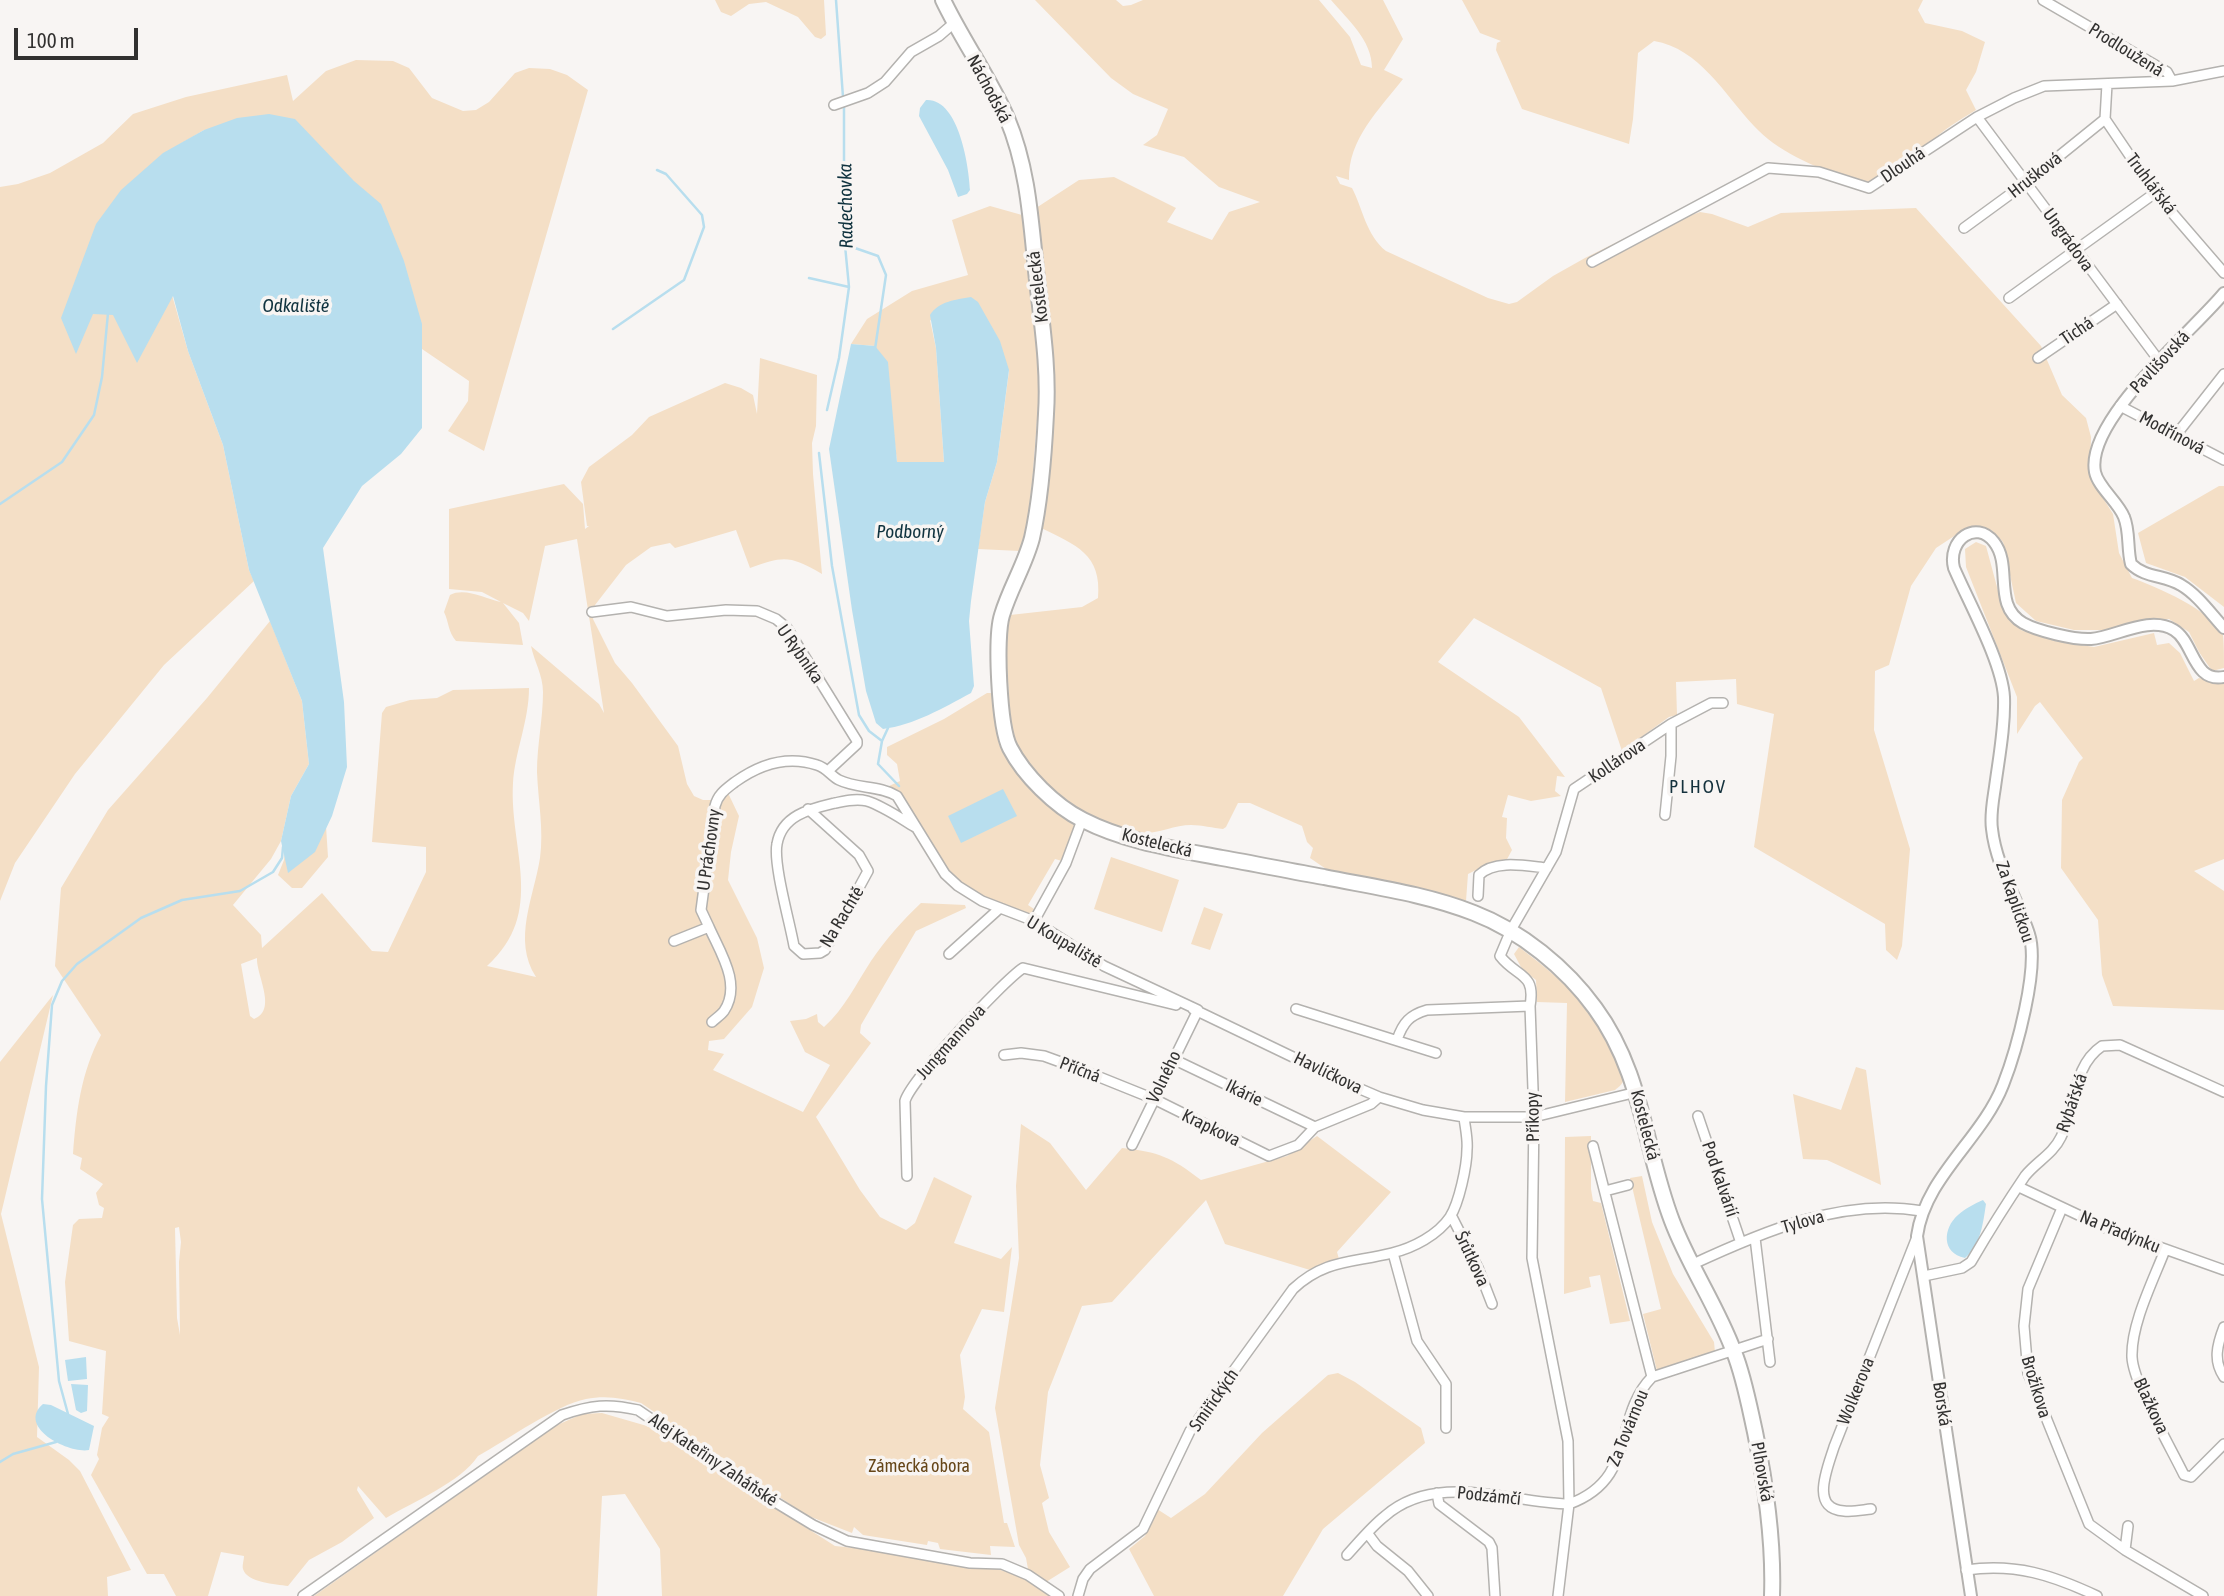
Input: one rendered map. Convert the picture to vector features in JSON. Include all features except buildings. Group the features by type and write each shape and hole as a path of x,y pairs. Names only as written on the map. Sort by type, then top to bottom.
{"main road":[{"name":"Náchodská","path":"943,0 1006,117 1026,182"},
{"name":"Kostelecká","path":"1026,182 1046,359 1046,414 1040,484 1031,542 999,625 999,659 1006,738 1022,766 1049,795 1082,820 1114,832 1168,848 1435,900 1477,914 1511,930 1552,963 1595,1007 1618,1045 1637,1092 1661,1190 1691,1265 1734,1351"},
{"name":"Plhovská","path":"1734,1351 1746,1391 1767,1498 1772,1596"}],"street":[{"name":"Prodloužená","path":"2043,0 2167,72 2172,81"},
{"path":"836,104 868,93 886,82 911,52 939,36 954,23"},
{"name":"Dlouhá","path":"1592,262 1768,168 1819,172 1869,188 1977,117 2044,86 2172,81 2224,71"},
{"path":"2105,119 2107,84"},
{"name":"Ungrádova","path":"1977,117 2160,362"},
{"name":"Hrušková","path":"1964,228 2027,182 2105,119"},
{"name":"Truhlářská","path":"2105,119 2155,193 2224,273"},
{"path":"2008,298 2155,193"},
{"name":"Pavlišovská","path":"2223,297 2120,406 2102,436 2095,461 2096,474 2126,520 2131,564 2143,573 2182,585 2224,628"},
{"name":"Tichá","path":"2038,358 2117,304"},
{"path":"2176,435 2224,374"},
{"name":"Modřínová","path":"2120,406 2224,460"},
{"name":"Za Kapličkou","path":"1922,1211 1994,1104 2003,1086 2013,1055 2031,975 2033,954 2030,937 1991,828 2004,696 1991,654 1952,558 1957,541 1966,535 1977,533 1993,541 2002,566 2005,601 2010,612 2020,621 2041,629 2089,639 2135,628 2161,626 2172,629 2182,636 2201,671 2210,676 2224,677"},
{"name":"U Rybníka","path":"592,612 631,607 667,616 726,610 757,611 776,619 787,628 857,741 829,770"},
{"name":"Kollárova","path":"1511,930 1556,852 1574,789 1671,724 1711,703 1723,703"},
{"path":"1665,815 1672,748 1671,724"},
{"name":"U Práchovny","path":"712,1022 724,1011 729,993 729,969 701,909 715,806 722,792 756,769 781,761 796,760 829,770 839,780 888,790 897,796 916,828"},
{"path":"808,809 860,800 869,802 916,828"},
{"name":"Na Rachtě","path":"808,809 859,855 868,871 825,950 803,954 794,946 776,855 784,827 808,809"},
{"path":"1034,921 1066,863 1082,820"},
{"name":"U Koupaliště","path":"916,828 946,874 958,886 982,901 1034,921 1090,958 1198,1010"},
{"path":"1478,896 1479,875 1484,870 1517,865 1547,868"},
{"path":"949,954 1000,908"},
{"path":"674,941 709,927"},
{"name":"Příkopy","path":"1511,930 1500,956 1532,987 1532,1258 1569,1441 1569,1504"},
{"name":"Havlíčkova","path":"1028,968 1198,1010 1379,1097 1423,1110 1464,1117 1534,1117 1637,1092"},
{"name":"Jungmannova","path":"907,1176 905,1101 909,1091 990,999 1018,971 1028,968"},
{"path":"1397,1040 1406,1020 1427,1010 1530,1006"},
{"path":"1296,1009 1437,1053"},
{"name":"Volného","path":"1132,1145 1198,1010"},
{"name":"Rybářská","path":"1924,1276 1962,1268 1970,1262 2027,1174 2057,1145 2070,1115 2086,1062 2102,1046 2120,1045 2224,1092"},
{"name":"Příčná","path":"1004,1055 1021,1053 1044,1056 1154,1099"},
{"name":"Ikárie","path":"1173,1059 1315,1127"},
{"path":"1315,1127 1371,1104 1379,1097"},
{"name":"Krapkova","path":"1154,1099 1269,1156 1298,1144 1315,1127"},
{"name":"Pod Kalvárií","path":"1698,1116 1741,1242"},
{"path":"1451,1215 1468,1148 1464,1117"},
{"path":"1593,1146 1601,1186 1605,1191 1652,1377"},
{"path":"1605,1191 1628,1185"},
{"name":"Na Přadýnku","path":"2019,1187 2062,1208 2165,1250 2224,1270"},
{"name":"Tylova","path":"1691,1265 1741,1242 1788,1225 1838,1212 1895,1208 1922,1211"},
{"name":"Brožíkova","path":"2062,1208 2028,1289 2024,1326 2028,1373 2089,1524 2126,1550 2203,1596"},
{"name":"Borská","path":"1922,1211 1917,1236 1970,1596"},
{"name":"Smiřických","path":"1079,1596 1083,1579 1090,1569 1129,1541 1145,1525 1191,1431 1293,1289 1328,1265 1393,1253 1421,1242 1451,1215"},
{"name":"Šrůtkova","path":"1451,1215 1478,1268 1492,1304"},
{"name":"Wolkerova","path":"1871,1509 1844,1511 1831,1507 1822,1494 1824,1482 1834,1447 1917,1236"},
{"path":"1755,1238 1770,1362"},
{"name":"Blažkova","path":"2165,1250 2136,1326 2132,1359 2137,1379 2187,1478 2224,1444"},
{"path":"1393,1253 1417,1341 1446,1384 1446,1428"},
{"path":"2224,1327 2217,1360 2218,1369 2224,1377"},
{"name":"Za Továrnou","path":"1569,1504 1585,1498 1612,1472 1636,1400 1652,1377 1768,1339"},
{"name":"Alej Kateřiny Zaháňské","path":"303,1596 562,1415 589,1406 619,1406 638,1410 757,1492 813,1525 847,1541 970,1563 1002,1564 1028,1574 1059,1596"},
{"name":"Podzámčí","path":"1347,1555 1385,1516 1417,1497 1466,1492 1569,1504"},
{"path":"1437,1493 1439,1504 1489,1542 1495,1570 1495,1596"},
{"path":"1558,1596 1569,1504"},
{"path":"2126,1550 2128,1526"},
{"path":"1368,1534 1377,1546 1408,1570 1428,1596"},
{"path":"1966,1570 1986,1567 2047,1574 2097,1596"}],"green space":[{"path":"715,0 824,0 826,35 821,39 815,37 798,17 766,2 749,4 731,16 721,12"},
{"path":"1035,0 1116,0 1123,6 1143,0 1319,0 1350,37 1361,65 1372,68 1364,39 1331,0 1383,0 1403,39 1384,70 1403,79 1359,138 1350,165 1349,180 1336,176 1340,184 1352,188 1369,230 1386,251 1488,298 1509,304 1517,302 1553,276 1625,238 1700,212 1748,227 1781,213 1916,208 2041,346 2062,395 2086,418 2091,437 2090,477 2113,514 2119,553 2132,578 2182,600 2217,626 2223,635 2224,668 2212,671 2189,632 2169,619 2144,620 2104,630 2074,630 2036,621 2016,603 2003,542 1991,530 1968,527 1936,548 1911,586 1889,665 1875,671 1874,730 1910,849 1902,946 1897,960 1886,950 1885,924 1754,847 1774,714 1737,704 1736,679 1676,682 1677,715 1669,717 1622,751 1601,688 1474,618 1438,662 1519,717 1565,777 1557,776 1555,791 1561,796 1531,801 1508,795 1502,817 1507,818 1506,838 1512,850 1505,863 1492,862 1468,874 1466,901 1329,871 1310,858 1313,848 1307,842 1302,826 1250,803 1238,803 1223,829 1191,825 1144,833 1121,829 1084,811 1048,784 1021,753 1014,737 1009,708 1006,630 1010,615 1082,607 1098,598 1096,571 1091,561 1075,546 1041,528 1054,415 1055,382 1036,208 1079,180 1114,177 1176,208 1167,222 1212,240 1229,212 1260,202 1219,187 1184,157 1143,145 1157,135 1168,109 1133,94 1111,78"},
{"path":"1462,0 1923,0 1918,10 1925,23 1962,31 1985,42 1976,72 1966,90 1976,110 1934,139 1898,178 1885,184 1869,185 1834,174 1785,151 1754,126 1698,63 1670,45 1654,41 1638,53 1629,144 1522,109 1496,50 1497,43 1501,41 1480,33"},
{"path":"356,60 393,61 409,68 432,98 463,111 476,110 489,102 515,73 529,68 550,69 567,75 588,90 484,451 448,431 468,401 469,381 400,334 204,130 160,156 172,295 188,351 223,445 249,570 254,581 164,665 75,774 15,863 0,901 0,187 50,173 103,143 133,114 186,97 287,75 293,101 326,71"},
{"path":"990,206 1022,215 1040,382 1032,484 1027,525 1020,551 978,549 985,502 997,462 1009,371 930,320 936,348 944,462 897,462 892,418 875,346 851,344 867,319 912,291 968,275 952,220"},
{"name":"Zámecká obora","path":"760,358 817,375 816,426 812,443 822,574 802,563 786,559 750,568 736,530 675,548 670,543 651,547 626,565 595,605 593,619 615,663 678,746 687,784 694,796 703,800 715,800 728,793 739,816 728,880 757,938 764,968 752,1007 724,1039 709,1041 708,1050 724,1054 713,1070 803,1112 830,1065 805,1052 790,1021 817,1014 818,1022 824,1027 844,1004 882,945 921,903 965,905 966,908 916,931 861,1025 860,1033 871,1043 816,1117 860,1190 880,1217 906,1230 915,1223 934,1177 972,1196 954,1243 1001,1259 1012,1247 1004,1312 982,1309 960,1355 965,1397 963,1409 989,1432 1004,1523 1007,1523 1015,1547 990,1546 991,1555 940,1549 938,1543 928,1541 927,1545 863,1535 854,1527 852,1533 806,1515 641,1403 600,1397 574,1403 546,1415 478,1456 449,1483 386,1518 358,1486 357,1490 374,1518 342,1542 309,1560 288,1586 250,1577 243,1569 244,1556 221,1552 208,1596 176,1596 164,1574 147,1574 91,1475 99,1459 97,1455 102,1428 109,1417 102,1414 106,1351 69,1341 65,1282 73,1225 79,1219 102,1218 104,1208 99,1205 96,1193 103,1184 80,1169 82,1158 73,1154 81,1093 89,1063 101,1035 55,966 61,888 108,810 207,698 270,621 302,701 309,764 291,796 281,841 271,859 233,905 261,935 262,948 322,893 372,951 388,952 426,872 426,847 372,842 382,713 386,707 410,700 437,698 453,690 529,688 513,783 521,902 516,924 505,945 487,966 536,977 529,963 525,933 541,847 537,772 543,692 531,646 599,704 604,713 577,539 545,546 529,621 523,613 503,603 519,623 523,645 456,641 444,612 450,595 462,592 501,602 482,592 449,589 449,509 564,484 583,504 585,529 589,526 581,482 589,467 632,435 649,417 725,383 753,395 757,414","holes":["257,958 265,1000 261,1014 254,1019 250,1016 241,964","179,1227 181,1242 180,1335 177,1318 175,1228"]},
{"path":"2219,486 2224,486 2224,607 2185,577 2146,563 2138,533"},
{"path":"1976,542 1986,546 2004,613 2021,630 2055,641 2094,647 2154,633 2157,645 2169,643 2180,653 2194,681 2199,678 2224,683 2224,859 2194,871 2224,891 2224,1010 2113,1006 2102,975 2098,920 2061,868 2062,800 2083,758 2040,702 2017,734 2017,697 1966,567 1965,549"},
{"path":"987,693 995,693 998,736 1013,767 1042,800 1075,826 1062,861 1055,859 1028,905 1034,909 1032,915 974,894 958,882 948,871 918,819 889,786 900,781 897,764 887,755 887,747 944,719"},
{"path":"288,818 326,826 328,857 302,888 292,888 278,875 284,860"},
{"path":"1111,857 1179,880 1162,932 1094,909"},
{"path":"1204,907 1223,914 1210,950 1191,944"},
{"path":"1519,947 1569,989 1601,1032 1624,1077 1615,1090 1565,1102 1567,1003 1537,1002 1536,980 1522,969 1514,954"},
{"path":"53,995 1,1214 39,1367 37,1437 80,1471 131,1570 107,1577 108,1596 0,1596 0,1062"},
{"path":"1856,1067 1866,1070 1881,1185 1827,1160 1803,1159 1793,1094 1841,1110"},
{"path":"1021,1124 1050,1143 1086,1190 1122,1148 1164,1157 1201,1180 1287,1156 1317,1136 1391,1192 1337,1252 1339,1259 1310,1270 1225,1244 1206,1200 1112,1302 1082,1306 1048,1392 1040,1465 1049,1498 1042,1503 1049,1532 1070,1567 1046,1582 1028,1569 1019,1545 995,1408 1019,1258 1016,1186"},
{"path":"1591,1136 1593,1201 1601,1203 1630,1321 1610,1324 1600,1275 1589,1277 1591,1287 1564,1294 1565,1137"},
{"path":"1642,1176 1652,1222 1673,1274 1714,1342 1715,1352 1657,1371 1643,1314 1661,1309 1630,1178"},
{"path":"1338,1373 1421,1428 1425,1443 1323,1529 1283,1596 1154,1596 1129,1549 1145,1536 1157,1509 1171,1518 1205,1494 1262,1433 1328,1375"},
{"path":"602,1413 647,1426 835,1546 994,1568 1020,1576 1052,1596 662,1596 660,1549 625,1494 602,1496 597,1596 314,1596 555,1426 582,1414"}],"water":[{"path":"926,100 937,102 947,110 954,122 967,166 970,190 967,194 958,197 948,170 919,116 920,108"},
{"name":"Odkaliště","path":"269,114 295,119 354,181 381,204 404,261 422,324 422,428 401,454 362,486 323,548 344,702 347,767 332,816 315,852 288,873 281,841 291,796 309,764 302,701 249,570 223,445 188,351 173,296 137,363 113,315 93,314 76,354 61,318 96,224 121,190 163,153 204,130 237,118"},
{"name":"Podborný","path":"971,297 978,302 1000,341 1009,370 997,462 985,502 971,601 969,621 974,686 971,693 928,715 883,729 876,723 866,691 829,449 851,344 875,346 888,362 897,462 944,462 936,348 930,315 943,304"},
{"path":"1003,789 1017,816 961,843 948,816"},
{"path":"1983,1200 1986,1204 1975,1247 1965,1258 1957,1255 1948,1246 1949,1226 1970,1206"},
{"path":"86,1357 87,1379 68,1381 65,1360"},
{"path":"71,1384 88,1385 87,1411 81,1413 76,1410"},
{"path":"43,1404 51,1405 94,1426 89,1450 70,1448 40,1430 36,1413"}],"waterway":[{"name":"Radechovka","path":"836,0 843,97"},
{"name":"Radechovka","path":"827,410 839,358 849,287 844,235 844,104"},
{"path":"613,329 684,280 704,227 702,215 666,174 657,170"},
{"path":"844,235 855,248 878,256 886,275 875,349"},
{"path":"809,278 849,287"},
{"path":"0,504 62,462 94,415 102,377 108,313"},
{"name":"Radechovka","path":"819,453 832,566 859,715 869,731 882,741"},
{"name":"Radechovka","path":"888,728 882,741 878,764 899,786"},
{"path":"68,1414 59,1381 42,1199 52,1005 62,981 77,964 141,918 182,900 240,891 273,872 282,858 283,847"},
{"path":"0,1462 13,1454 56,1442 58,1439"}],"district":[{"name":"PLHOV","path":"1698,787"}]}
